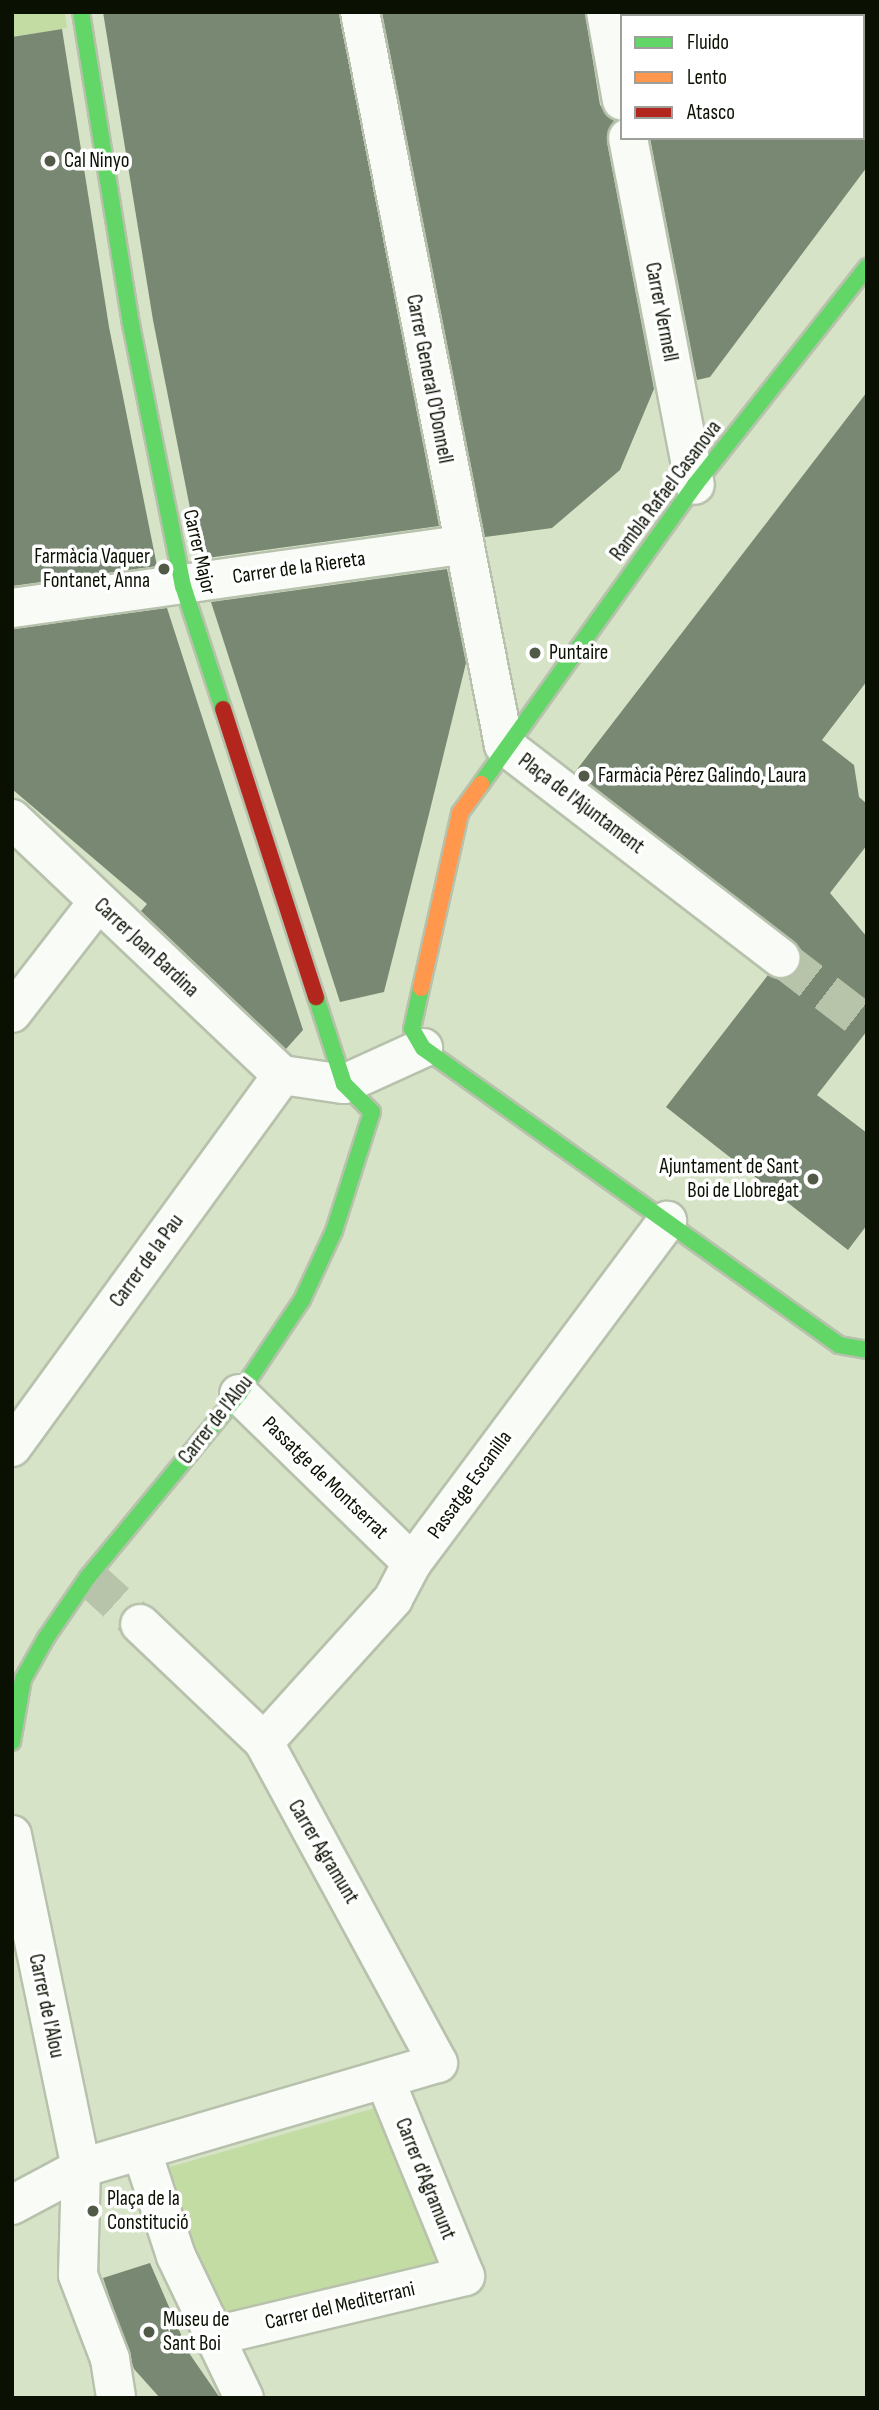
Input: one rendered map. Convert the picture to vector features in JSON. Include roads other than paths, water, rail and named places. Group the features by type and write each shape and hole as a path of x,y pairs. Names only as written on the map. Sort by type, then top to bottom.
{"street":[{"name":"Carrer Major","path":"81,12 131,324 183,586 344,1084"},
{"name":"Carrer General O'Donnell","path":"360,12 460,545 505,745"},
{"path":"606,12 620,90"},
{"name":"Carrer Vermell","path":"628,140 695,485"},
{"name":"Rambla Rafael Casanova","path":"505,745 695,485 867,267"},
{"name":"Carrer de la Riereta","path":"12,608 460,545"},
{"name":"Plaça de l'Ajuntament","path":"423,1048 412,1029 460,813 505,745 781,958"},
{"name":"Carrer Joan Bardina","path":"12,819 97,903 282,1075"},
{"path":"12,1013 97,903"},
{"path":"282,1075 344,1084 423,1048 839,1345 867,1350"},
{"name":"Carrer de la Pau","path":"12,1447 282,1075"},
{"name":"Carrer de l'Alou","path":"12,1742 23,1679 46,1638 88,1577 239,1394 302,1300 334,1231 372,1112 344,1084"},
{"name":"Passatge Escanilla","path":"264,1742 394,1599 412,1563 667,1220"},
{"name":"Passatge de Montserrat","path":"239,1394 412,1563"},
{"name":"Carrer Agramunt","path":"141,1624 264,1742 438,2063 386,2081"},
{"name":"Carrer de l'Alou","path":"12,1835 78,2151"},
{"path":"12,2206 78,2151 148,2151 386,2081"},
{"name":"Carrer d'Agramunt","path":"386,2081 465,2276"},
{"path":"78,2151 80,2283 110,2359 116,2398"},
{"path":"148,2151 176,2256 244,2398"},
{"name":"Carrer del Mediterrani","path":"214,2336 465,2276"}],"tunnel":[{"path":"781,958 867,1024"},
{"path":"88,1577 140,1624"}],"place":[{"name":"Cal Ninyo","path":"50,161"},
{"name":"Farmàcia Vaquer Fontanet, Anna","path":"164,569"},
{"name":"Puntaire","path":"535,653"},
{"name":"Farmàcia Pérez Galindo, Laura","path":"584,776"},
{"name":"Ajuntament de Sant Boi de Llobregat","path":"813,1179"},
{"name":"Plaça de la Constitució","path":"93,2211"},
{"name":"Museu de Sant Boi","path":"149,2332"}]}
